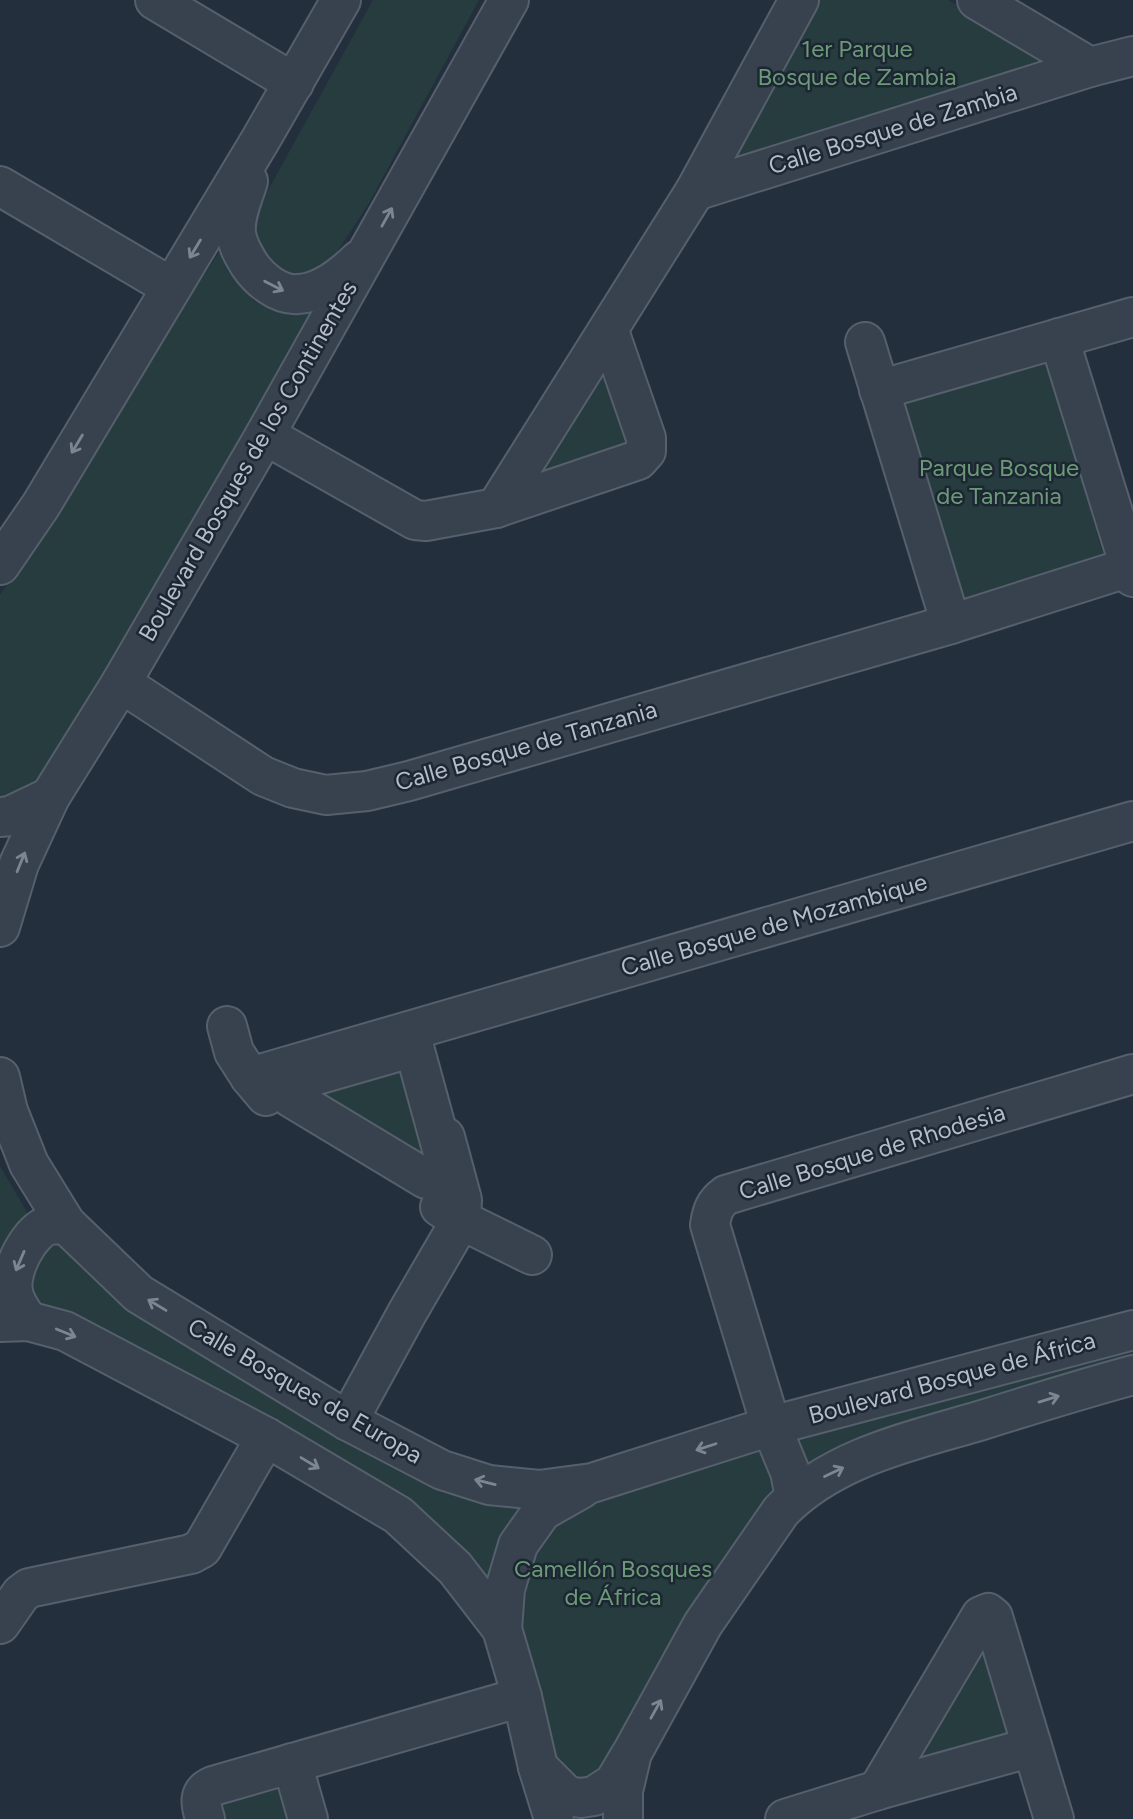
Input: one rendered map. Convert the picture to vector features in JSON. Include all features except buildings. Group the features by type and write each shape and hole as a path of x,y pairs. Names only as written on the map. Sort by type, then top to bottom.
{"street":[{"path":"155,0 293,83"},
{"path":"0,565 41,505 261,139 341,0"},
{"name":"Boulevard Bosques de los Continentes","path":"0,927 19,864 50,797 121,683 265,435 509,0"},
{"path":"496,508 695,191 799,0"},
{"path":"977,0 1090,67"},
{"name":"Calle Bosque de Zambia","path":"695,191 1090,67 1133,56"},
{"path":"261,139 237,217 236,232 239,248 256,275 273,288 297,295 317,289 337,278 368,251"},
{"path":"0,186 171,287"},
{"path":"879,390 1133,317"},
{"path":"265,435 415,520 426,521 496,508 638,460 646,451 646,438 609,331"},
{"name":"Calle Bosque de Tanzania","path":"121,683 263,776 293,788 326,795 367,791 1131,572 1059,338"},
{"path":"865,342 951,624"},
{"path":"0,817 10,816 50,797"},
{"name":"Calle Bosque de Mozambique","path":"250,1077 1133,821"},
{"path":"227,1026 234,1052 250,1077 272,1102 461,1220 532,1255"},
{"path":"348,1421 461,1220 462,1200 416,1029"},
{"name":"Calle Bosque de Rhodesia","path":"771,1426 710,1225 714,1207 719,1200 726,1195 1133,1074"},
{"name":"Calle Bosques de Europa","path":"0,1077 8,1111 29,1164 66,1224 139,1294 348,1421 442,1470 489,1485 539,1490 592,1483 771,1426"},
{"path":"66,1224 49,1225 36,1232 17,1262 12,1289 19,1308 14,1322 65,1331 266,1437 398,1515 455,1568 502,1629"},
{"name":"Boulevard Bosque de África","path":"771,1426 1133,1330"},
{"name":"Boulevard Bosque de África","path":"624,1819 623,1791 632,1753 703,1624 781,1511 795,1496 826,1475 866,1457 917,1439 1133,1375"},
{"path":"771,1426 790,1472 795,1496"},
{"path":"0,1623 21,1594 29,1588 191,1554 202,1548 266,1437"},
{"path":"554,1819 502,1629 505,1588 518,1545 542,1511 592,1483"},
{"path":"878,1790 985,1613 993,1617 1054,1819"},
{"path":"205,1819 201,1800 206,1789 522,1697"},
{"path":"785,1819 1032,1747"},
{"path":"538,1767 567,1796 594,1796 614,1783 632,1753"},
{"path":"292,1763 308,1819"}],"green space":[{"path":"373,0 479,0 369,203 332,260 309,274 285,277 260,260 251,221"},
{"name":"1er Parque Bosque de Zambia","path":"819,0 948,0 1057,63 719,175"},
{"path":"222,248 234,273 255,302 289,314 322,312 38,795 0,809 0,595"},
{"name":"Parque Bosque de Tanzania","path":"1034,355 1047,366 1104,557 1095,569 953,602 900,394"},
{"path":"606,368 634,449 538,480"},
{"path":"414,1047 426,1179 290,1097"},
{"path":"0,1166 34,1224 0,1268"},
{"path":"57,1235 130,1299 443,1493 529,1507 494,1591 462,1547 390,1492 27,1301 30,1260"},
{"path":"1133,1341 1133,1366 806,1472 785,1443 807,1431"},
{"name":"Camellón Bosques de África","path":"756,1447 778,1461 786,1485 609,1774 586,1785 557,1776 515,1606 534,1543 566,1503"},
{"path":"987,1627 1022,1744 904,1771"},
{"path":"292,1763 308,1819 209,1819 202,1794"}]}
